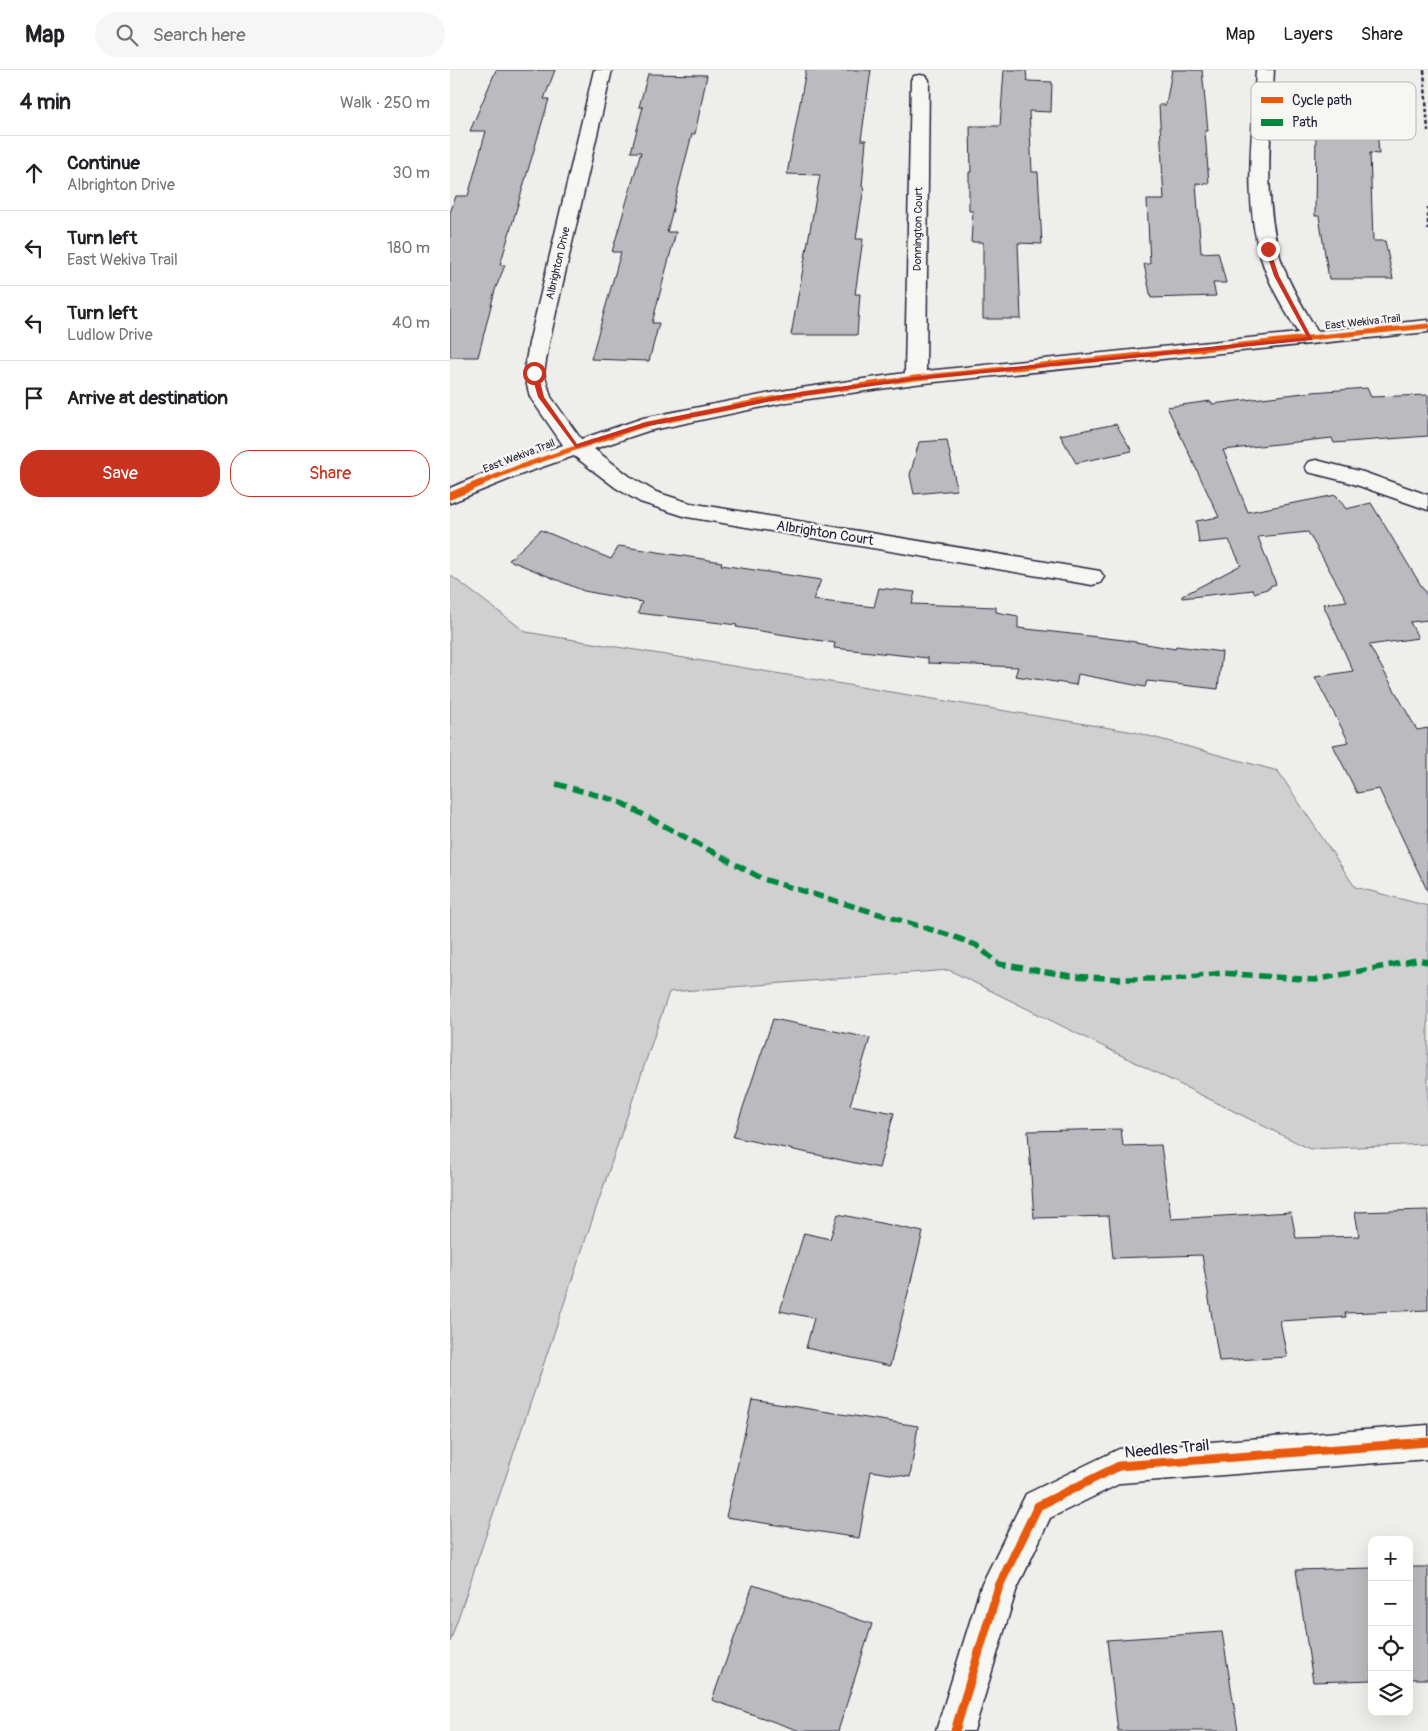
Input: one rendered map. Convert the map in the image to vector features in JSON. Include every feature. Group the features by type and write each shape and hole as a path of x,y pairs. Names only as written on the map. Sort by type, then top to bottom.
{"street":[{"name":"Albrighton Drive","path":"576,446 541,397 534,373 541,333 603,70"},
{"name":"Donnington Court","path":"915,378 920,80"},
{"path":"1262,140 1260,190 1268,249 1276,276 1311,338"},
{"name":"East Wekiva Trail","path":"450,496 516,468 576,446 643,425 787,396 915,378 1428,326"},
{"name":"Albrighton Court","path":"576,446 624,483 640,492 687,510 1092,577"},
{"path":"1316,467 1356,477 1428,503"},
{"name":"Needles Trail","path":"955,1731 999,1586 1038,1506 1119,1466 1428,1442"}],"path":[{"path":"1424,70 1428,131"},
{"path":"1428,207 1428,230"}],"shaded area":[{"path":"450,575 526,632 1134,732 1278,771 1355,887 1428,906 1428,1144 1310,1149 949,970 669,992 450,1642"}],"building":[{"path":"496,70 555,70 544,99 549,99 500,265 505,265 495,290 478,357 450,357 450,213 456,196 468,196 486,131 470,131"},
{"path":"806,70 871,70 861,140 866,140 862,187 864,187 856,239 863,239 855,294 860,294 857,335 791,335 820,175 787,174"},
{"path":"1004,70 1026,70 1027,81 1052,82 1051,112 1029,111 1032,172 1038,172 1042,244 1018,243 1021,319 983,319 983,242 971,242 973,211 969,211 969,172 971,172 970,126 1000,126"},
{"path":"1172,70 1202,70 1208,131 1205,131 1209,184 1196,183 1201,253 1218,252 1226,283 1213,283 1216,296 1151,298 1144,264 1150,264 1147,200 1164,200 1159,105 1166,105"},
{"path":"648,74 707,75 695,134 692,134 667,232 676,232 652,323 659,323 649,361 591,359 621,252 612,252 641,152 631,152 643,107 639,107"},
{"path":"1316,140 1378,140 1379,154 1370,153 1373,241 1385,241 1393,279 1329,279 1319,216 1315,216"},
{"path":"1367,388 1371,397 1428,395 1428,436 1334,443 1332,438 1223,450 1248,512 1336,495 1346,509 1371,503 1428,597 1428,620 1410,622 1418,638 1369,645 1417,730 1428,728 1428,892 1379,789 1357,793 1333,745 1349,742 1315,677 1353,671 1323,604 1347,601 1308,532 1258,537 1276,584 1270,586 1270,588 1254,593 1253,590 1182,598 1182,596 1241,565 1229,540 1199,543 1196,521 1219,517 1167,407 1211,401 1212,404 1312,392"},
{"path":"1116,424 1132,451 1076,463 1060,435"},
{"path":"947,440 957,490 914,494 910,475 919,442"},
{"path":"541,530 611,559 619,546 722,562 721,565 821,580 813,600 874,607 879,588 915,592 912,604 996,607 996,612 1018,616 1018,628 1124,640 1175,649 1176,646 1222,652 1218,689 1147,681 1145,687 1078,674 1076,685 1015,676 1018,667 928,663 928,658 834,648 835,643 736,627 737,625 638,613 642,602 584,591 509,560"},
{"path":"773,1019 870,1038 850,1105 894,1113 879,1168 733,1137"},
{"path":"1121,1129 1123,1146 1161,1145 1171,1219 1291,1212 1296,1238 1359,1236 1355,1212 1428,1210 1428,1310 1345,1313 1346,1317 1280,1321 1287,1357 1219,1361 1202,1255 1113,1258 1109,1216 1034,1218 1028,1131"},
{"path":"838,1214 923,1232 890,1366 806,1348 814,1318 780,1311 804,1233 830,1239"},
{"path":"752,1400 918,1426 910,1477 871,1471 859,1538 726,1517"},
{"path":"1413,1567 1428,1567 1428,1679 1413,1679"},
{"path":"1368,1568 1368,1680 1313,1682 1296,1570"},
{"path":"753,1585 872,1624 838,1731 800,1731 712,1700"},
{"path":"1222,1632 1238,1731 1118,1731 1107,1640"}],"marked path":[{"path":"556,784 618,801 763,879 952,936 976,945 999,964 1071,976 1121,979 1173,979 1222,973 1315,980 1416,960 1428,962"}],"cycle path":[{"path":"450,496 517,468 643,425 787,396 915,378 1428,326"},
{"path":"955,1731 999,1586 1038,1506 1119,1466 1428,1442"}],"route":[{"path":"534,373 541,397 576,446 643,425 787,396 915,378 1311,338 1276,276 1268,249"}]}
